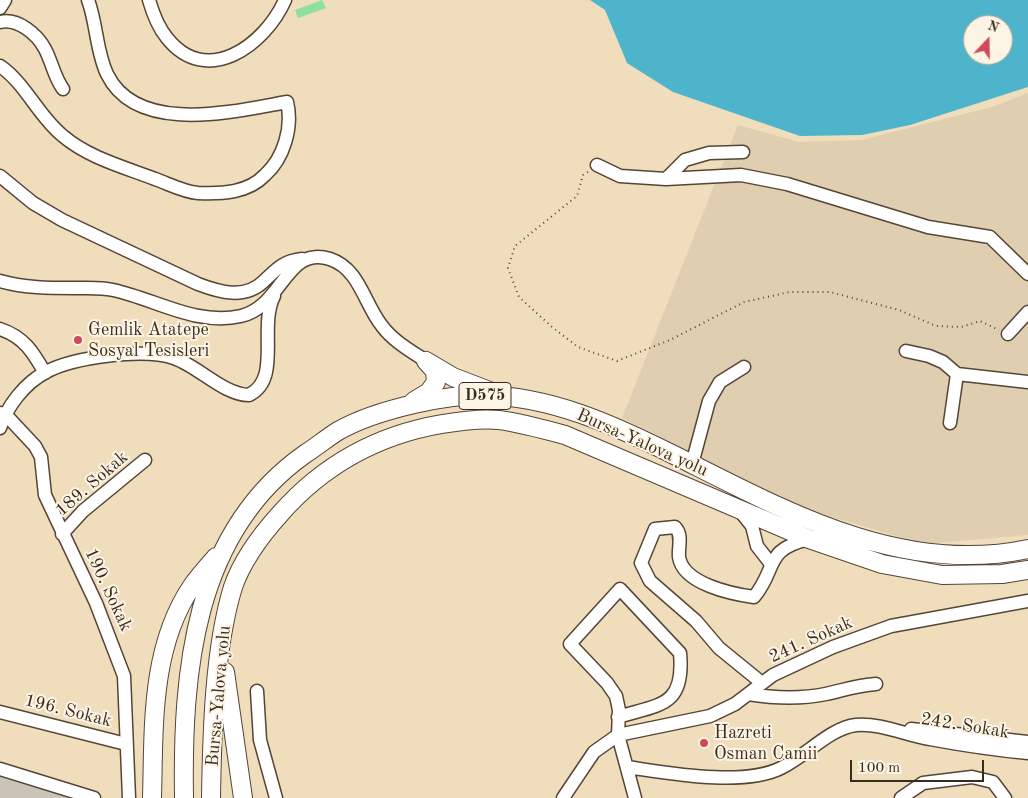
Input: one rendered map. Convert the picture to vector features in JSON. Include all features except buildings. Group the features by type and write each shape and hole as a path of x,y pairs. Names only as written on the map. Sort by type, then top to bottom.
{"highway":[{"path":"426,361 453,377 504,397"},
{"path":"408,406 428,392 436,382 435,371 426,361"},
{"name":"Bursa-Yalova yolu","path":"184,798 183,736 190,657 200,611 226,545 251,504 289,466 338,431 369,417 408,406 453,397 504,397 542,403 572,411 640,438 784,510 847,535 906,551 967,556 1028,549"},
{"name":"Bursa-Yalova yolu","path":"211,798 221,643 234,586 250,555 271,523 296,496 346,456 373,443 430,426 461,421 498,420 534,426 565,435 809,539 882,564 942,575 1002,574 1028,570"},
{"path":"630,463 640,438"},
{"path":"152,798 154,707 170,632 192,586 226,545"},
{"path":"221,643 243,798"}],"street":[{"path":"0,8 5,0"},
{"path":"0,66 10,74 52,127 74,145 99,158 189,192 198,193 247,189 272,169 280,156 286,138 290,114 287,102 227,112 186,115 164,113 144,106 116,86 107,73 88,0"},
{"path":"149,0 158,25 173,45 194,58 208,61 232,56 254,42 267,30 285,0"},
{"path":"0,22 12,21 19,24 41,43 62,89"},
{"path":"666,179 685,160 709,153 743,152"},
{"path":"597,165 620,176 666,179 741,176 787,184 928,227 990,237 1028,274"},
{"path":"0,176 33,203 62,220 198,284 217,291 233,293 252,289 263,282 285,262 321,257 341,265 361,288 377,320 386,332 426,361"},
{"path":"0,281 35,287 112,290 196,316 221,319 253,312 265,304 291,269 310,258"},
{"path":"0,428 3,414 21,393 45,373 73,363 125,354 148,353 161,355 187,364 234,392 248,395 258,389 265,380 267,324 276,291"},
{"path":"1008,334 1028,312"},
{"path":"0,329 15,335 25,342 45,373"},
{"path":"906,352 929,356 943,362 957,374 1028,382"},
{"path":"692,464 709,401 720,382 744,367"},
{"path":"950,423 957,374"},
{"name":"190. Sokak","path":"3,414 35,446 41,457 45,495 96,604 124,676 129,798"},
{"name":"189. Sokak","path":"62,534 82,511 145,460"},
{"path":"738,508 752,526 757,546 771,564"},
{"path":"762,683 719,648 696,621 650,580 641,563 655,529 671,526 679,533 681,564 691,576 703,583 738,595 754,597 759,591 771,564 784,548 809,539"},
{"path":"618,717 670,701 678,683 680,653 620,589 570,644 612,689 618,704 618,717 618,735 635,798"},
{"name":"241. Sokak","path":"618,735 710,716 735,704 773,675 833,646 891,626 1028,601"},
{"path":"748,694 766,697 803,697 858,685 876,684"},
{"path":"257,691 260,740 276,798"},
{"name":"196. Sokak","path":"0,712 126,744"},
{"name":"242. Sokak","path":"627,767 678,774 738,778 779,769 806,754 843,727 874,726 897,730 930,740 1028,753"},
{"name":"242. Sokak","path":"897,730 917,728 1028,742"},
{"path":"563,798 594,752 618,735"},
{"path":"0,769 94,798"},
{"path":"901,798 923,784 972,777 993,782 1005,798"}],"path":[{"path":"597,165 583,175 577,196 515,246 508,268 519,297 578,347 617,361 670,340 744,302 790,292 830,292 898,310 936,326 961,326 980,321 1008,334"}],"shaded area":[{"path":"1028,93 1028,535 923,544 802,508 622,418 738,125 799,142 862,140 995,106"},
{"path":"0,773 86,798 0,798"}],"green space":[{"path":"322,0 326,8 298,18 295,10"}],"water":[{"path":"590,0 1028,0 1028,87 910,125 862,135 800,136 673,92 627,63 605,10"}],"place":[{"name":"Gemlik Atatepe Sosyal Tesisleri","path":"78,340"},
{"name":"Hazreti Osman Camii","path":"704,743"}]}
